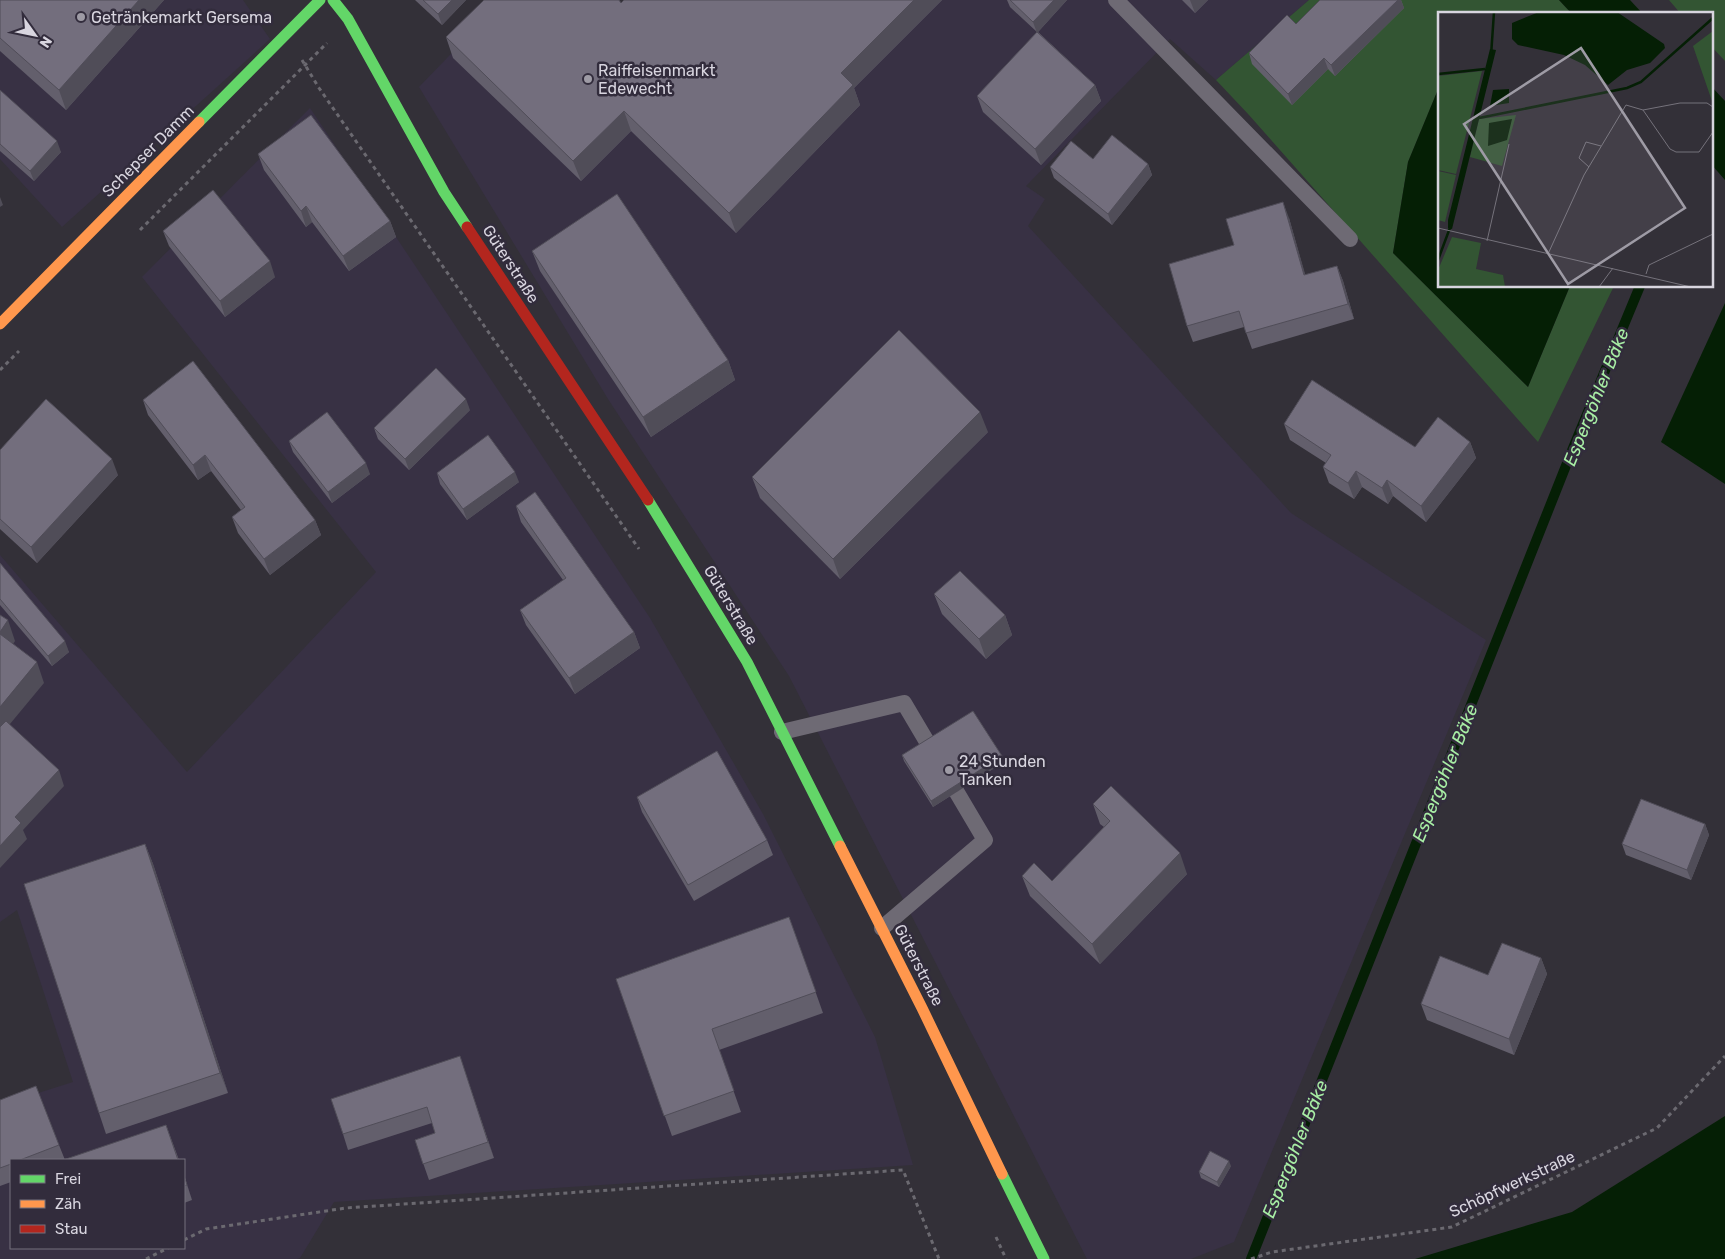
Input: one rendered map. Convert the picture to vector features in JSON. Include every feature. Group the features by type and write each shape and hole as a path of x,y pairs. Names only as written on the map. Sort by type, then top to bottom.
{"street":[{"name":"Schepser Damm","path":"0,324 320,0"},
{"name":"Güterstraße","path":"333,0 348,19 444,192 650,504 747,662 882,928 1044,1259"}],"lane":[{"path":"1116,0 1350,239"},
{"path":"782,732 904,703 985,840 882,928"}],"path":[{"path":"138,232 306,65 319,88 644,556"},
{"path":"0,370 20,350"},
{"name":"Schöpfwerkstraße","path":"1251,1259 1272,1252 1452,1228 1657,1128 1725,1056"},
{"path":"185,1240 206,1229 346,1208 903,1170 939,1259"},
{"path":"994,1232 1006,1259"},
{"path":"146,1259 166,1249"}],"shaded area":[{"path":"0,0 243,0 270,39 62,227 0,159"},
{"path":"503,0 628,14 642,0 1309,0 1216,80 1170,39 1026,186 1045,199 1028,226 1291,513 1486,640 1234,1242 1191,1259 1087,1259 789,676 608,399 419,87"},
{"path":"1309,0 1559,0 1570,12 1438,12 1438,89 1408,162 1393,253 1528,387 1569,288 1613,288 1538,442 1249,115 1216,80"},
{"path":"1559,0 1630,0 1641,12 1570,12"},
{"path":"1669,0 1725,0 1725,61 1712,47 1712,12 1679,12"},
{"path":"1712,87 1725,101 1725,180 1712,165"},
{"path":"1438,89 1438,288 1569,288 1528,387 1393,253 1408,162"},
{"path":"310,108 650,618 763,814 875,1037 913,1165 334,1202 300,1258 297,1259 0,1259 0,1105 73,1082 17,910 0,922 0,555 187,772 376,572 142,277"},
{"path":"1725,303 1725,484 1661,442"},
{"path":"1725,1116 1725,1259 1415,1259 1572,1212"}],"building":[{"path":"0,0 139,0 59,90 0,38"},
{"path":"423,0 452,0 438,14"},
{"path":"484,0 619,0 621,3 624,0 914,0 841,73 853,85 729,213 624,111 573,161 446,37"},
{"path":"1010,0 1054,0 1033,22"},
{"path":"1320,0 1398,0 1331,65 1324,58 1288,94 1249,53 1287,15 1296,24"},
{"path":"1037,32 1095,85 1035,149 977,96"},
{"path":"0,90 57,141 30,171 0,144"},
{"path":"311,115 390,221 343,256 306,206 301,211 258,154"},
{"path":"1112,135 1148,164 1108,214 1050,167 1071,141 1093,159"},
{"path":"213,190 270,261 220,301 163,231"},
{"path":"617,194 728,360 643,417 532,251"},
{"path":"1283,202 1304,275 1337,266 1348,304 1246,333 1239,311 1187,326 1169,264 1234,245 1226,219"},
{"path":"899,330 980,412 833,559 752,477"},
{"path":"193,361 315,520 264,559 232,517 245,507 205,455 193,465 143,400"},
{"path":"436,368 466,399 405,459 374,428"},
{"path":"1312,380 1415,447 1438,417 1470,442 1421,506 1387,480 1382,488 1356,471 1348,483 1323,467 1331,455 1284,424"},
{"path":"46,399 112,459 31,547 0,519 0,450"},
{"path":"327,412 366,463 328,492 289,441"},
{"path":"488,435 515,472 463,509 437,473"},
{"path":"535,492 634,632 569,678 520,610 566,578 516,506"},
{"path":"0,563 65,641 48,656 0,599"},
{"path":"960,571 1005,615 979,639 934,594"},
{"path":"0,615 8,620 0,632"},
{"path":"0,634 37,662 0,707"},
{"path":"973,711 1002,756 931,801 902,755"},
{"path":"6,721 59,770 15,817 21,823 0,846 0,727"},
{"path":"717,751 767,840 688,885 637,797"},
{"path":"1111,786 1180,853 1092,944 1022,876 1034,863 1052,881 1110,821 1093,804"},
{"path":"1641,799 1705,824 1687,870 1622,844"},
{"path":"145,844 220,1073 99,1113 24,884"},
{"path":"789,917 816,992 712,1029 734,1091 664,1116 616,979"},
{"path":"1502,943 1541,958 1509,1039 1421,1004 1440,956 1488,975"},
{"path":"460,1056 488,1142 423,1164 415,1140 435,1133 427,1107 343,1134 331,1099"},
{"path":"36,1086 59,1145 23,1159 10,1159 10,1164 0,1168 0,1100"},
{"path":"166,1125 178,1159 66,1159"},
{"path":"1210,1151 1229,1161 1217,1182 1199,1172"}],"waterway":[{"name":"Espergöhler Bäke","path":"1251,1259 1573,448 1639,288"}],"traffic: fast":[{"path":"199,122 320,0"},
{"path":"333,0 348,19 444,192 467,227"},
{"path":"648,500 747,662 840,846"},
{"path":"1002,1174 1044,1259"}],"traffic: slow":[{"path":"0,324 199,122"},
{"path":"840,846 922,1008 1002,1174"}],"traffic: jam":[{"path":"467,227 648,500"}],"place":[{"name":"Getränkemarkt Gersema","path":"81,17"},
{"name":"Raiffeisenmarkt Edewecht","path":"588,79"},
{"name":"24 Stunden Tanken","path":"949,770"}]}
